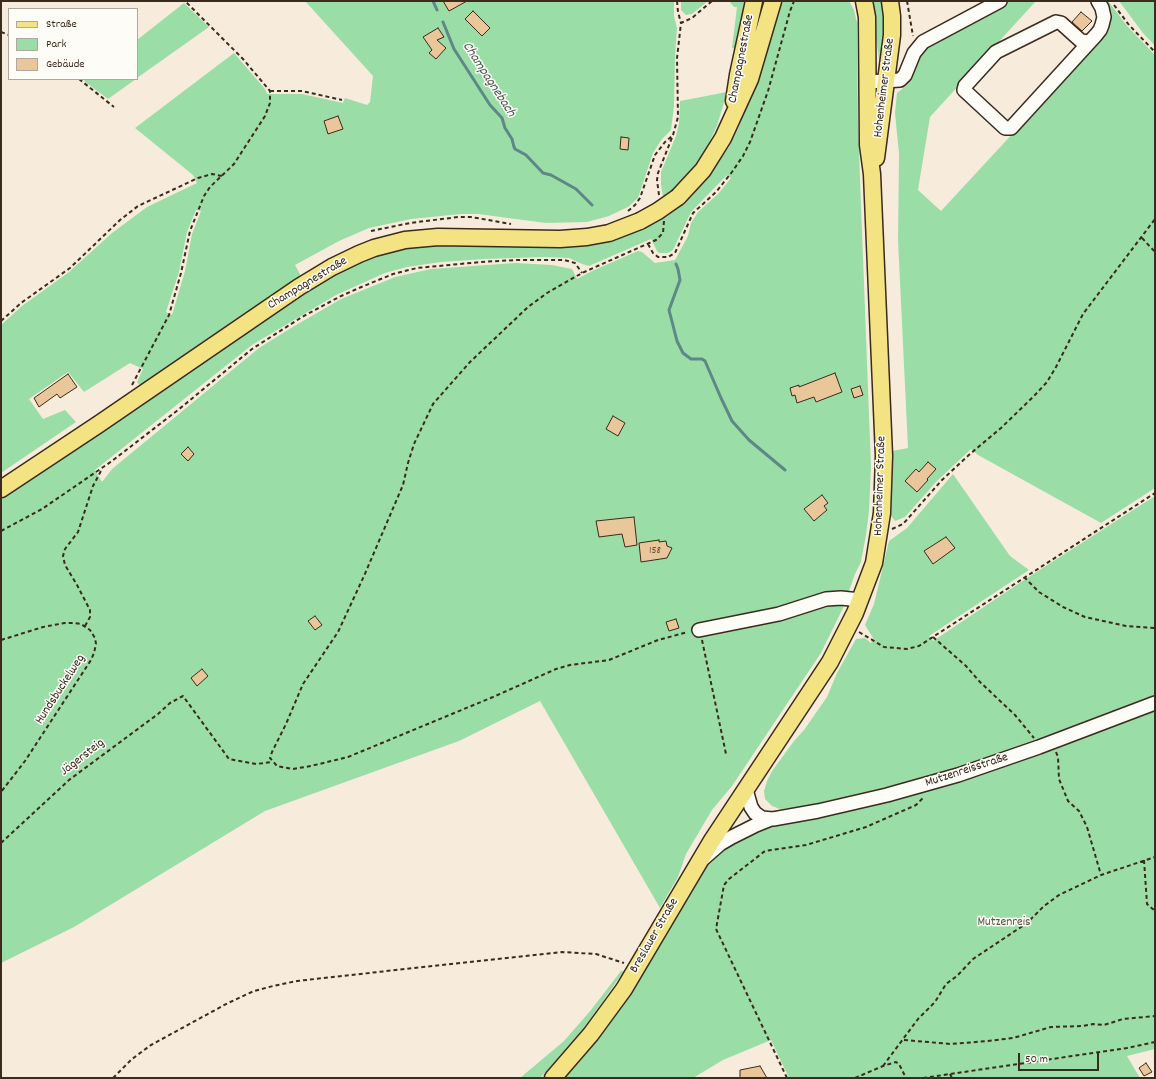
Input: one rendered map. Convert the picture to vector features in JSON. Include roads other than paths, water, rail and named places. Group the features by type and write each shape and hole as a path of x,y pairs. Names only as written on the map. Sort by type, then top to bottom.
{"main road":[{"name":"Champagnestraße","path":"732,117 738,75 754,1"},
{"name":"Champagnestraße","path":"1,489 299,287 332,267 359,254 374,248 405,240 438,237 587,237 609,233 640,221 658,211 678,196 695,180 711,159 723,138 750,79 772,1"},
{"name":"Hohenheimer Straße","path":"747,787 830,662 849,627 874,563 880,531 884,456 872,174 868,145 867,17 864,1"},
{"name":"Hohenheimer Straße","path":"872,174 878,146 887,82 893,23 890,1"},
{"name":"Breslauer Straße","path":"553,1078 591,1034 624,989 697,864 747,787"}],"street":[{"path":"868,82 897,82 903,78 916,49 927,39 1000,1"},
{"path":"1089,42 1082,41 1061,23 1056,22 996,52 965,86 964,90 1005,128 1009,128 1089,42 1100,30 1103,21 1103,12 1098,1"},
{"path":"700,630 779,614 826,599 841,598 860,600"},
{"name":"Mutzenreisstraße","path":"697,864 727,840 756,825 773,819 863,801 926,785 1044,745 1155,703"},
{"path":"747,787 749,804 755,813 762,818 773,819"}],"waterway":[{"name":"Champagnebach","path":"433,1 437,10"},
{"name":"Champagnebach","path":"443,22 454,49 490,105 502,118 515,149 526,155 543,173 551,175 576,189 592,205"},
{"name":"Champagnebach","path":"676,264 680,280 669,310 677,341 683,353 691,359 702,359 705,361 732,421 749,440 785,470"}],"park label":[{"name":"Mutzenreis","path":"1004,923"}]}
